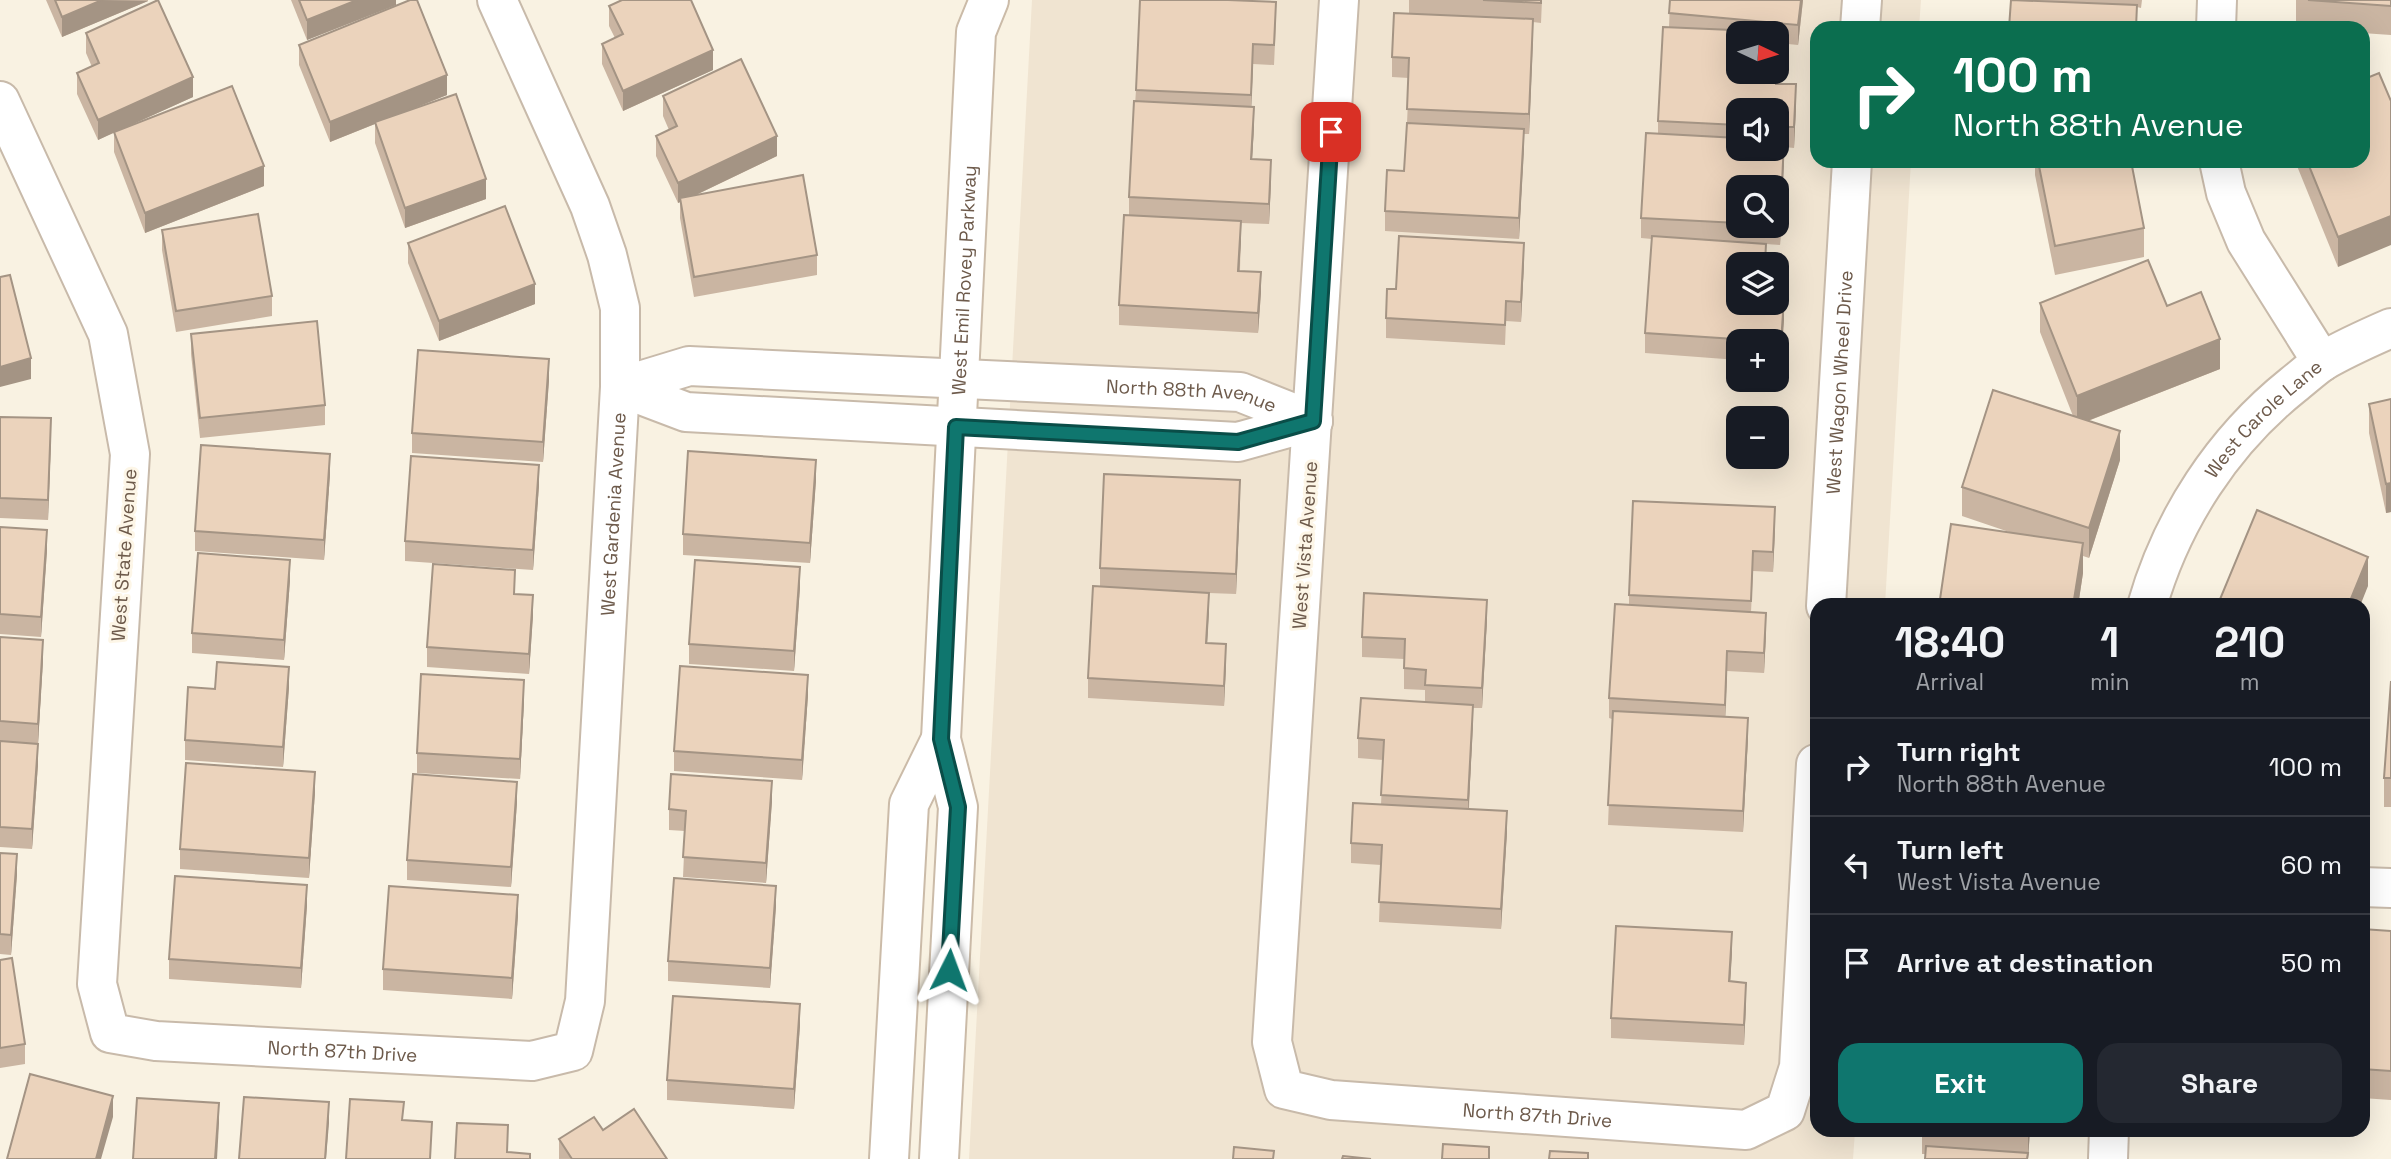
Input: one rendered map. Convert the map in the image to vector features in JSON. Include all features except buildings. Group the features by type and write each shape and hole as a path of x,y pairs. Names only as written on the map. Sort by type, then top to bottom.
{"street":[{"name":"West Gardenia Avenue","path":"497,0 590,206 607,255 620,308 621,387 584,1001 573,1051"},
{"name":"West Vista Avenue","path":"1284,1089 1272,1042 1339,0"},
{"path":"1860,21 1861,0"},
{"path":"2216,21 2217,0"},
{"name":"West Emil Rovey Parkway","path":"939,1159 958,807 941,739 977,11"},
{"name":"West State Avenue","path":"0,101 108,334 130,454 97,984 110,1033"},
{"name":"West Wagon Wheel Drive","path":"1826,598 1852,168"},
{"name":"West Carole Lane","path":"2149,598 2155,577 2187,507 2227,449 2272,401 2322,362 2246,241 2226,193 2221,168"},
{"path":"2322,362 2391,328"},
{"name":"North 88th Avenue","path":"621,387 689,366 1240,392 1313,421"},
{"name":"North 88th Avenue","path":"621,387 686,412 1238,442 1313,421"},
{"name":"West Emil Rovey Parkway","path":"889,1159 909,804 941,739"},
{"name":"North 87th Drive","path":"1284,1089 1331,1100 1746,1130 1785,1111 1799,1067 1810,871"},
{"path":"2370,887 2391,888"},
{"name":"North 87th Drive","path":"110,1033 156,1041 532,1061 573,1051"},
{"path":"2108,1159 2109,1137"}],"shaded area":[{"path":"1032,0 1921,0 1920,21 1810,21 1810,168 1911,168 1885,598 1810,598 1810,1137 1855,1137 1853,1159 969,1159"}],"route":[{"path":"949,970 958,807 941,739 956,427 1238,442 1313,421 1331,132"}]}
